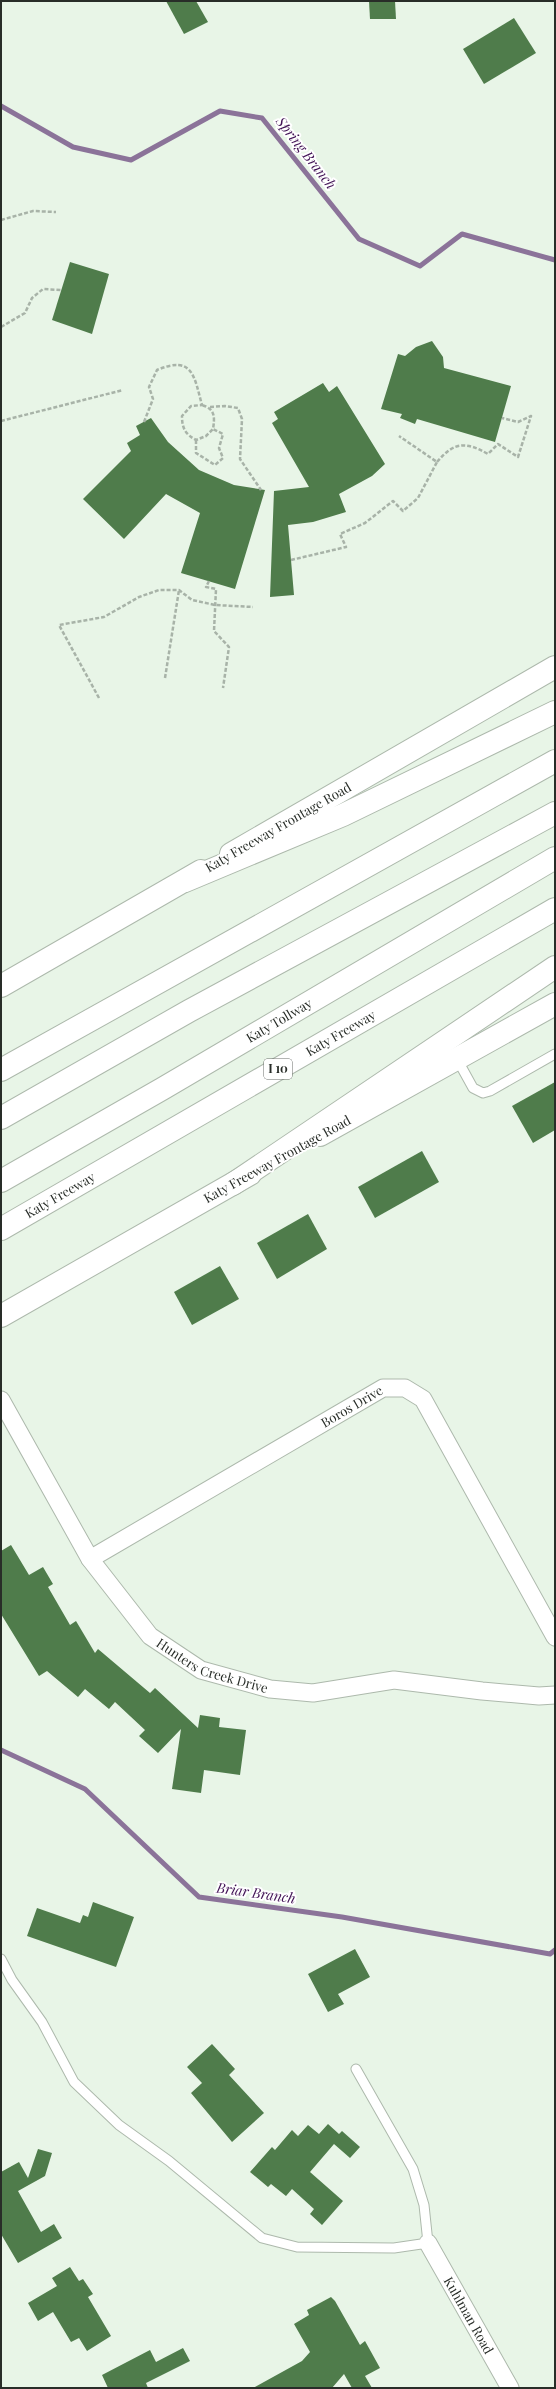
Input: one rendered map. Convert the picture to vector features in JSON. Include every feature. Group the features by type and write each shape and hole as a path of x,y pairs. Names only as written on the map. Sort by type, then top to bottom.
{"main road":[{"name":"Katy Freeway Frontage Road","path":"1,986 555,667"},
{"path":"185,880 343,815 555,712"},
{"path":"1,1070 555,761"},
{"path":"1,1118 238,985 555,813"},
{"name":"Katy Tollway","path":"1,1181 204,1065 555,858"},
{"name":"Katy Freeway","path":"1,1228 555,909"},
{"path":"233,1184 555,967"},
{"name":"Katy Freeway Frontage Road","path":"1,1316 555,1004"}],"street":[{"name":"Boros Drive","path":"90,1559 383,1388 405,1388 423,1399 555,1637"},
{"name":"Hunters Creek Drive","path":"1,1400 90,1559 150,1636 201,1670 270,1689 314,1693 394,1680 482,1691 539,1696 555,1695"},
{"name":"Kuhlman Road","path":"428,2243 510,2388"}],"lane":[{"path":"457,1059 473,1088 482,1093 490,1091 555,1054"},
{"path":"1,1959 12,1980 42,2022 74,2082 119,2125 169,2161 262,2238 297,2247 394,2248 428,2243 424,2205 413,2169 356,2069"}],"path":[{"path":"1,220 33,211 56,212"},
{"path":"1,327 26,313 32,298 43,289 61,290"},
{"path":"144,422 153,399 149,387 157,370 172,364 186,366 194,376 202,405"},
{"path":"1,421 123,390"},
{"path":"196,440 188,436 182,426 182,416 191,406 202,405 210,408 225,406 238,408 242,419 240,459 261,490"},
{"path":"210,408 215,417 214,429"},
{"path":"291,560 346,547 340,534 365,522 393,501 403,511 418,498 437,462 447,450 460,445 473,446 488,454 498,444 518,457 531,416 518,422 502,418"},
{"path":"196,440 214,429"},
{"path":"196,440 196,454 215,465 223,458 219,448 223,434 214,429"},
{"path":"399,436 437,462"},
{"path":"209,581 206,587 216,589 214,631 229,647 223,688"},
{"path":"99,698 59,625 104,617 140,597 159,590 179,590 192,600 215,605 253,606"},
{"path":"166,678 179,590"}],"building":[{"path":"166,1 196,1 208,22 184,34"},
{"path":"369,1 395,1 396,19 370,19"},
{"path":"514,18 536,53 484,84 463,49"},
{"path":"70,262 109,274 92,334 52,320"},
{"path":"432,341 443,357 444,368 511,386 495,442 417,419 415,424 400,418 402,414 381,409 398,354 405,356 416,347"},
{"path":"323,383 329,392 337,386 385,464 372,476 339,494 346,512 313,522 288,525 294,595 270,597 274,491 309,487 272,423 278,419 274,412"},
{"path":"151,418 168,442 199,470 234,485 265,490 235,589 181,573 200,513 166,494 124,539 83,499 131,451 127,443 140,435 136,426"},
{"path":"555,1082 555,1130 533,1143 512,1106"},
{"path":"422,1151 439,1182 375,1218 358,1187"},
{"path":"308,1214 327,1249 277,1279 257,1243"},
{"path":"220,1266 239,1299 192,1325 174,1292"},
{"path":"11,1545 29,1575 43,1567 53,1584 48,1587 70,1625 76,1621 95,1653 98,1649 150,1693 155,1688 198,1728 200,1715 220,1718 219,1727 246,1730 240,1775 204,1770 201,1793 172,1789 181,1729 158,1753 139,1736 145,1730 115,1702 109,1709 85,1689 78,1697 47,1671 39,1676 1,1614 1,1551"},
{"path":"93,1902 134,1917 116,1967 27,1936 37,1908 80,1923 83,1915 88,1917"},
{"path":"355,1949 370,1977 338,1994 344,2004 328,2012 308,1974"},
{"path":"212,2044 235,2069 229,2075 264,2113 232,2142 191,2093 202,2083 187,2067"},
{"path":"328,2124 339,2134 342,2131 360,2147 350,2158 334,2144 310,2172 343,2201 322,2225 310,2214 314,2209 292,2189 286,2196 271,2184 268,2187 250,2172 272,2147 275,2150 292,2130 298,2136 308,2125 319,2134"},
{"path":"38,2149 52,2153 45,2176 18,2191 41,2232 54,2224 62,2238 18,2263 1,2234 1,2172 19,2162 28,2178"},
{"path":"70,2267 79,2281 83,2279 93,2294 88,2297 111,2336 87,2351 79,2338 71,2342 53,2312 38,2321 28,2303 57,2286 52,2278"},
{"path":"331,2297 335,2301 360,2345 365,2341 380,2368 365,2376 372,2388 352,2388 344,2374 332,2388 253,2388 302,2361 310,2352 294,2324 309,2315 307,2310"},
{"path":"183,2348 190,2361 146,2383 148,2388 108,2388 102,2375 150,2350 156,2362"}],"waterway":[{"name":"Spring Branch","path":"1,106 73,147 131,160 220,111 262,118 359,239 420,266 462,234 555,260"},
{"name":"Briar Branch","path":"1,1750 85,1789 199,1897 342,1917 550,1954 555,1950"}]}
